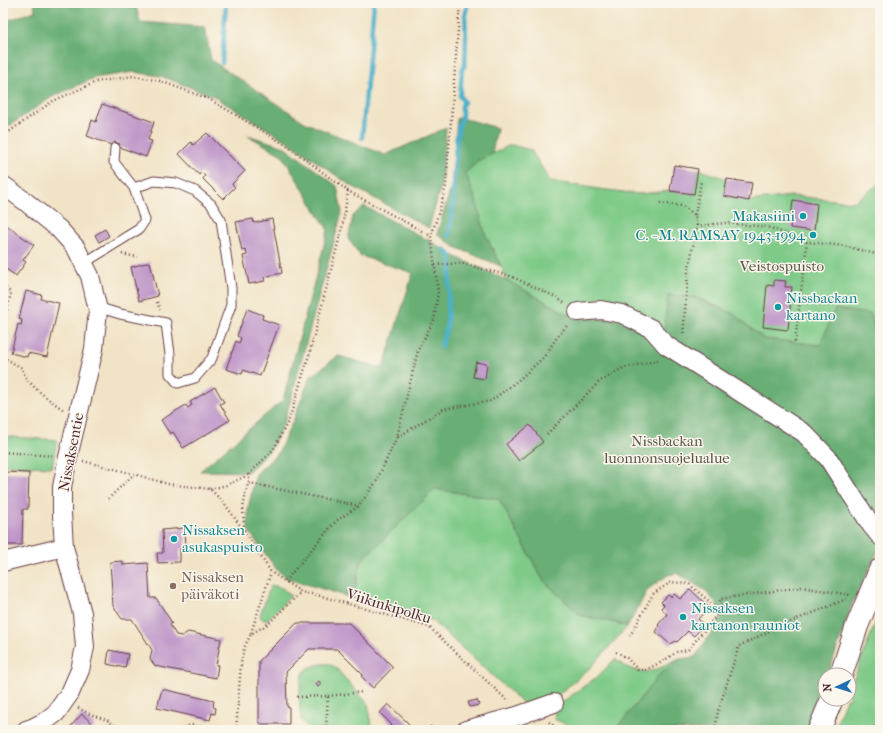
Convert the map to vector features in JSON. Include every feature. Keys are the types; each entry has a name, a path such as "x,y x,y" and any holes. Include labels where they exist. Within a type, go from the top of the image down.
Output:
{"street":[{"name":"Nissaksentie","path":"3,185 59,229 76,248 90,276 97,307 94,349 62,487 64,547 82,614 85,647 80,670 70,693 56,712 33,729"},
{"path":"578,312 602,310 622,314 652,329 666,345 804,433 828,458 871,525 880,536"},
{"path":"3,562 64,547"},
{"path":"844,667 857,626 880,570"},
{"path":"466,730 486,727 554,704"},
{"path":"819,730 829,707"}],"lane":[{"path":"84,263 139,229 146,220 134,188 114,162 115,148"},
{"path":"97,307 120,314 166,323 170,354 170,374 178,384 195,378 212,358 231,305 231,288 221,220 211,204 194,191 176,183 154,181 134,188"}],"path":[{"path":"285,581 336,521 359,506 376,482 397,437 418,350 434,320 438,292 431,236 446,186 460,3"},
{"path":"3,136 53,101 96,82 133,76 160,81 209,99 286,145 348,191 431,236"},
{"path":"547,434 599,382 605,378 623,368 682,355 688,272 697,226 695,215 702,181"},
{"path":"3,452 68,457 168,484 210,489 227,485 250,473 273,450 289,420 309,355 342,228 348,191"},
{"path":"660,203 683,206 695,215"},
{"path":"697,226 726,223 768,227 807,242 844,246 880,255"},
{"path":"795,342 807,242"},
{"path":"397,437 443,409 491,401 544,357 556,339 578,312 556,297 510,276 461,263 435,265"},
{"path":"3,285 11,293 3,327"},
{"path":"3,357 22,368 23,374 39,392 67,413"},
{"path":"244,531 243,508 250,473"},
{"path":"108,499 134,474"},
{"path":"249,483 359,506"},
{"path":"210,489 224,503 271,572 301,592 268,624 251,634"},
{"path":"236,730 241,663 244,648 251,634 271,572"},
{"path":"630,636 653,594 671,582 689,584 720,611"},
{"path":"616,652 626,657 638,670 645,670 660,663 677,652 688,650 720,611 720,599 801,587 855,595 776,628 739,646 718,711 715,730"},
{"name":"Viikinkipolku","path":"301,592 317,595 429,627 514,707 517,716"},
{"path":"297,697 328,696 363,692"},
{"path":"326,730 328,696"},
{"path":"76,707 94,716 107,720 122,730"},
{"path":"181,730 185,726 195,725 207,730"}],"green space":[{"path":"34,3 135,3 140,22 205,27 211,60 306,123 385,155 446,128 441,185 429,228 350,185 287,141 213,96 161,76 133,72 94,78 52,97 9,126 3,123 3,22 35,11"},
{"path":"457,118 470,120 497,128 492,154 479,160 465,173 475,197 485,234 501,266 455,247 437,234 451,188"},
{"path":"247,135 285,147 337,186 342,212 285,420 271,449 248,472 200,471 283,400 328,230 282,155"},
{"name":"Veistospuisto","path":"511,145 531,150 550,181 639,194 670,191 694,194 698,169 727,179 724,196 749,201 792,196 854,202 880,183 880,344 878,337 835,310 821,345 764,339 732,313 694,297 668,295 662,351 578,320 508,281 485,234 475,197 465,173 479,160"},
{"name":"Nissbackan luonnonsuojelualue","path":"364,206 428,240 452,255 508,281 578,320 603,319 621,322 646,334 662,350 668,295 694,297 732,313 764,339 820,345 835,309 871,314 880,344 880,547 852,604 831,667 817,667 818,707 813,721 807,730 615,730 660,674 679,659 695,657 724,613 706,591 677,573 668,575 648,589 628,626 580,615 543,580 499,499 435,489 361,561 353,598 289,579 277,570 248,530 248,508 256,474 278,453 293,421 310,377 338,356 383,368 413,273 361,256 348,239 353,216"},
{"path":"3,435 57,440 52,467 3,465"},
{"path":"435,489 499,499 543,580 580,615 628,626 590,668 553,699 524,704 431,620 353,598 361,561"},
{"path":"271,585 282,588 290,595 290,597 267,620 264,620 260,615"},
{"path":"880,611 880,730 834,730 843,707 857,707 857,670"},
{"path":"615,659 631,669 646,672 652,671 679,659 660,674 615,730 576,730 554,719 556,707 598,676"},
{"path":"322,664 329,664 335,667 368,704 372,725 367,730 312,730 302,721 300,712 300,698 303,674 309,668"}],"building":[{"path":"102,104 154,122 148,140 152,141 146,157 119,147 120,144 115,142 114,146 87,136 92,120 96,122"},
{"path":"207,133 245,171 232,184 235,187 223,199 203,179 205,176 201,172 199,175 179,154 191,142 193,145"},
{"path":"674,165 698,169 694,194 670,191"},
{"path":"727,179 752,183 749,201 724,196"},
{"name":"Makasiini","path":"793,200 817,204 814,231 790,228"},
{"path":"253,219 254,223 272,219 282,273 264,277 265,281 249,284 243,256 247,255 246,250 242,251 236,222"},
{"path":"3,223 34,245 23,260 26,262 16,276 3,267"},
{"path":"105,229 109,236 99,242 95,235"},
{"path":"150,262 158,296 139,301 131,267"},
{"name":"Nissbackan kartano","path":"774,280 786,281 785,287 792,287 788,330 763,327 767,285 774,286"},
{"path":"26,291 42,295 41,299 59,303 47,357 28,353 27,357 11,353 18,324 21,325 22,320 19,319"},
{"path":"247,309 263,315 262,319 279,325 260,376 243,370 242,374 226,369 236,341 239,343 241,338 237,336"},
{"path":"476,362 487,364 485,379 473,377"},
{"path":"4,369 5,383 3,383"},
{"path":"215,387 224,402 220,404 230,420 183,448 173,432 170,434 161,420 186,405 188,408 192,405 190,402"},
{"path":"530,425 543,442 519,461 506,444"},
{"path":"5,472 29,473 28,509 23,509 22,545 3,545"},
{"name":"Nissaksen asukaspuisto","path":"185,528 186,548 180,549 180,562 158,563 157,553 163,553 162,530"},
{"path":"123,561 123,565 148,563 150,598 156,598 172,623 170,625 176,635 182,636 188,632 221,639 216,665 218,665 216,678 155,666 150,659 152,650 132,619 122,619 113,606 110,562"},
{"name":"Nissaksen kartanon rauniot","path":"690,589 709,607 698,619 704,625 694,636 688,631 677,642 676,641 670,644 656,632 659,626 658,625 667,614 661,608 664,605 661,602 668,595 671,597 674,594 680,599"},
{"path":"297,623 349,623 393,667 373,688 361,676 363,675 337,649 309,649 286,672 289,724 262,724 259,722 259,661"},
{"path":"109,650 128,654 125,668 107,664"},
{"path":"319,681 321,684 318,687 316,684"},
{"path":"162,689 214,701 213,707 216,708 215,714 212,713 210,720 157,708"},
{"path":"477,700 479,705 470,707 468,702"},
{"path":"388,704 409,724 404,730 388,729 392,725 380,713"},
{"path":"82,714 95,726 91,730 76,730 71,726"},
{"path":"431,726 433,730 424,730"}],"waterway":[{"path":"222,63 226,3"},
{"path":"362,138 374,3"},
{"path":"449,236 453,207 457,137 459,124 462,119 462,105 464,102 460,96 462,70 465,65 465,15 468,3"},
{"path":"441,346 447,326 451,256 444,249"}],"place":[{"name":"Makasiini","path":"803,216"},
{"name":"C. - M. RAMSAY 1943-1994","path":"813,235"},
{"name":"Nissbackan kartano","path":"778,307"},
{"name":"Nissaksen asukaspuisto","path":"174,539"},
{"name":"Nissaksen päiväkoti","path":"173,586"},
{"name":"Nissaksen kartanon rauniot","path":"683,617"}]}
